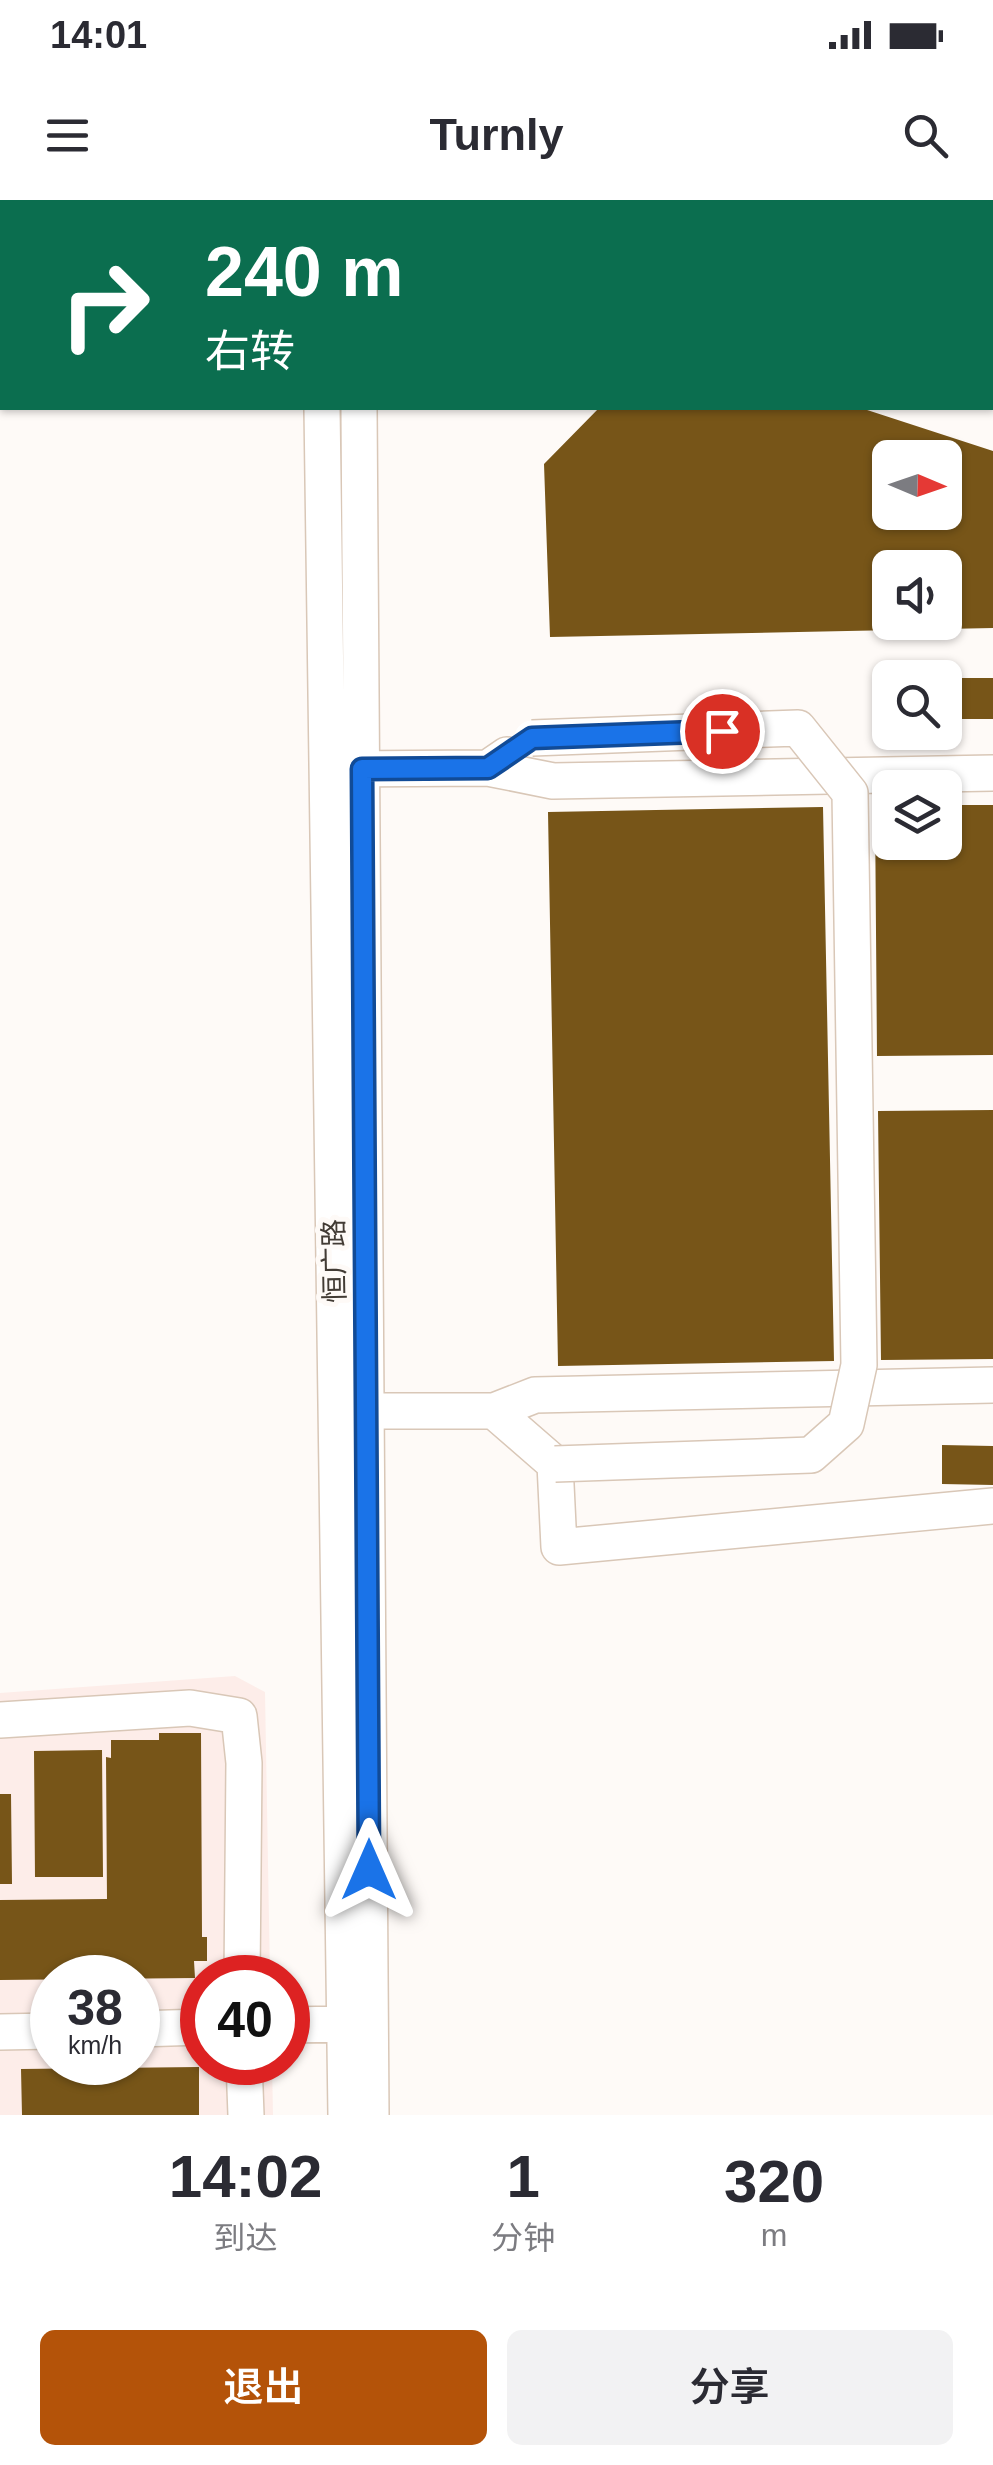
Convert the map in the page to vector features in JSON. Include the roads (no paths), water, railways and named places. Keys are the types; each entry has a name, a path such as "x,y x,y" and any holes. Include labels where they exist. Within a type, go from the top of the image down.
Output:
{"street":[{"name":"恒广路","path":"322,410 344,769 351,1411 371,2115"},
{"name":"恒广路","path":"344,769 359,410"},
{"path":"488,768 532,738 798,728 850,792 859,1365 846,1424 811,1455 554,1464 494,1411"},
{"path":"344,769 488,768 553,780 993,773"},
{"path":"351,1411 494,1411 535,1395 993,1385"},
{"name":"恒广路","path":"346,2115 351,1411"},
{"path":"554,1464 559,1548 993,1506"},
{"path":"0,1720 190,1708 239,1716 244,1763 242,1955"},
{"path":"310,2025 345,2024"},
{"path":"0,2032 30,2031"},
{"path":"245,2085 246,2115"}]}
